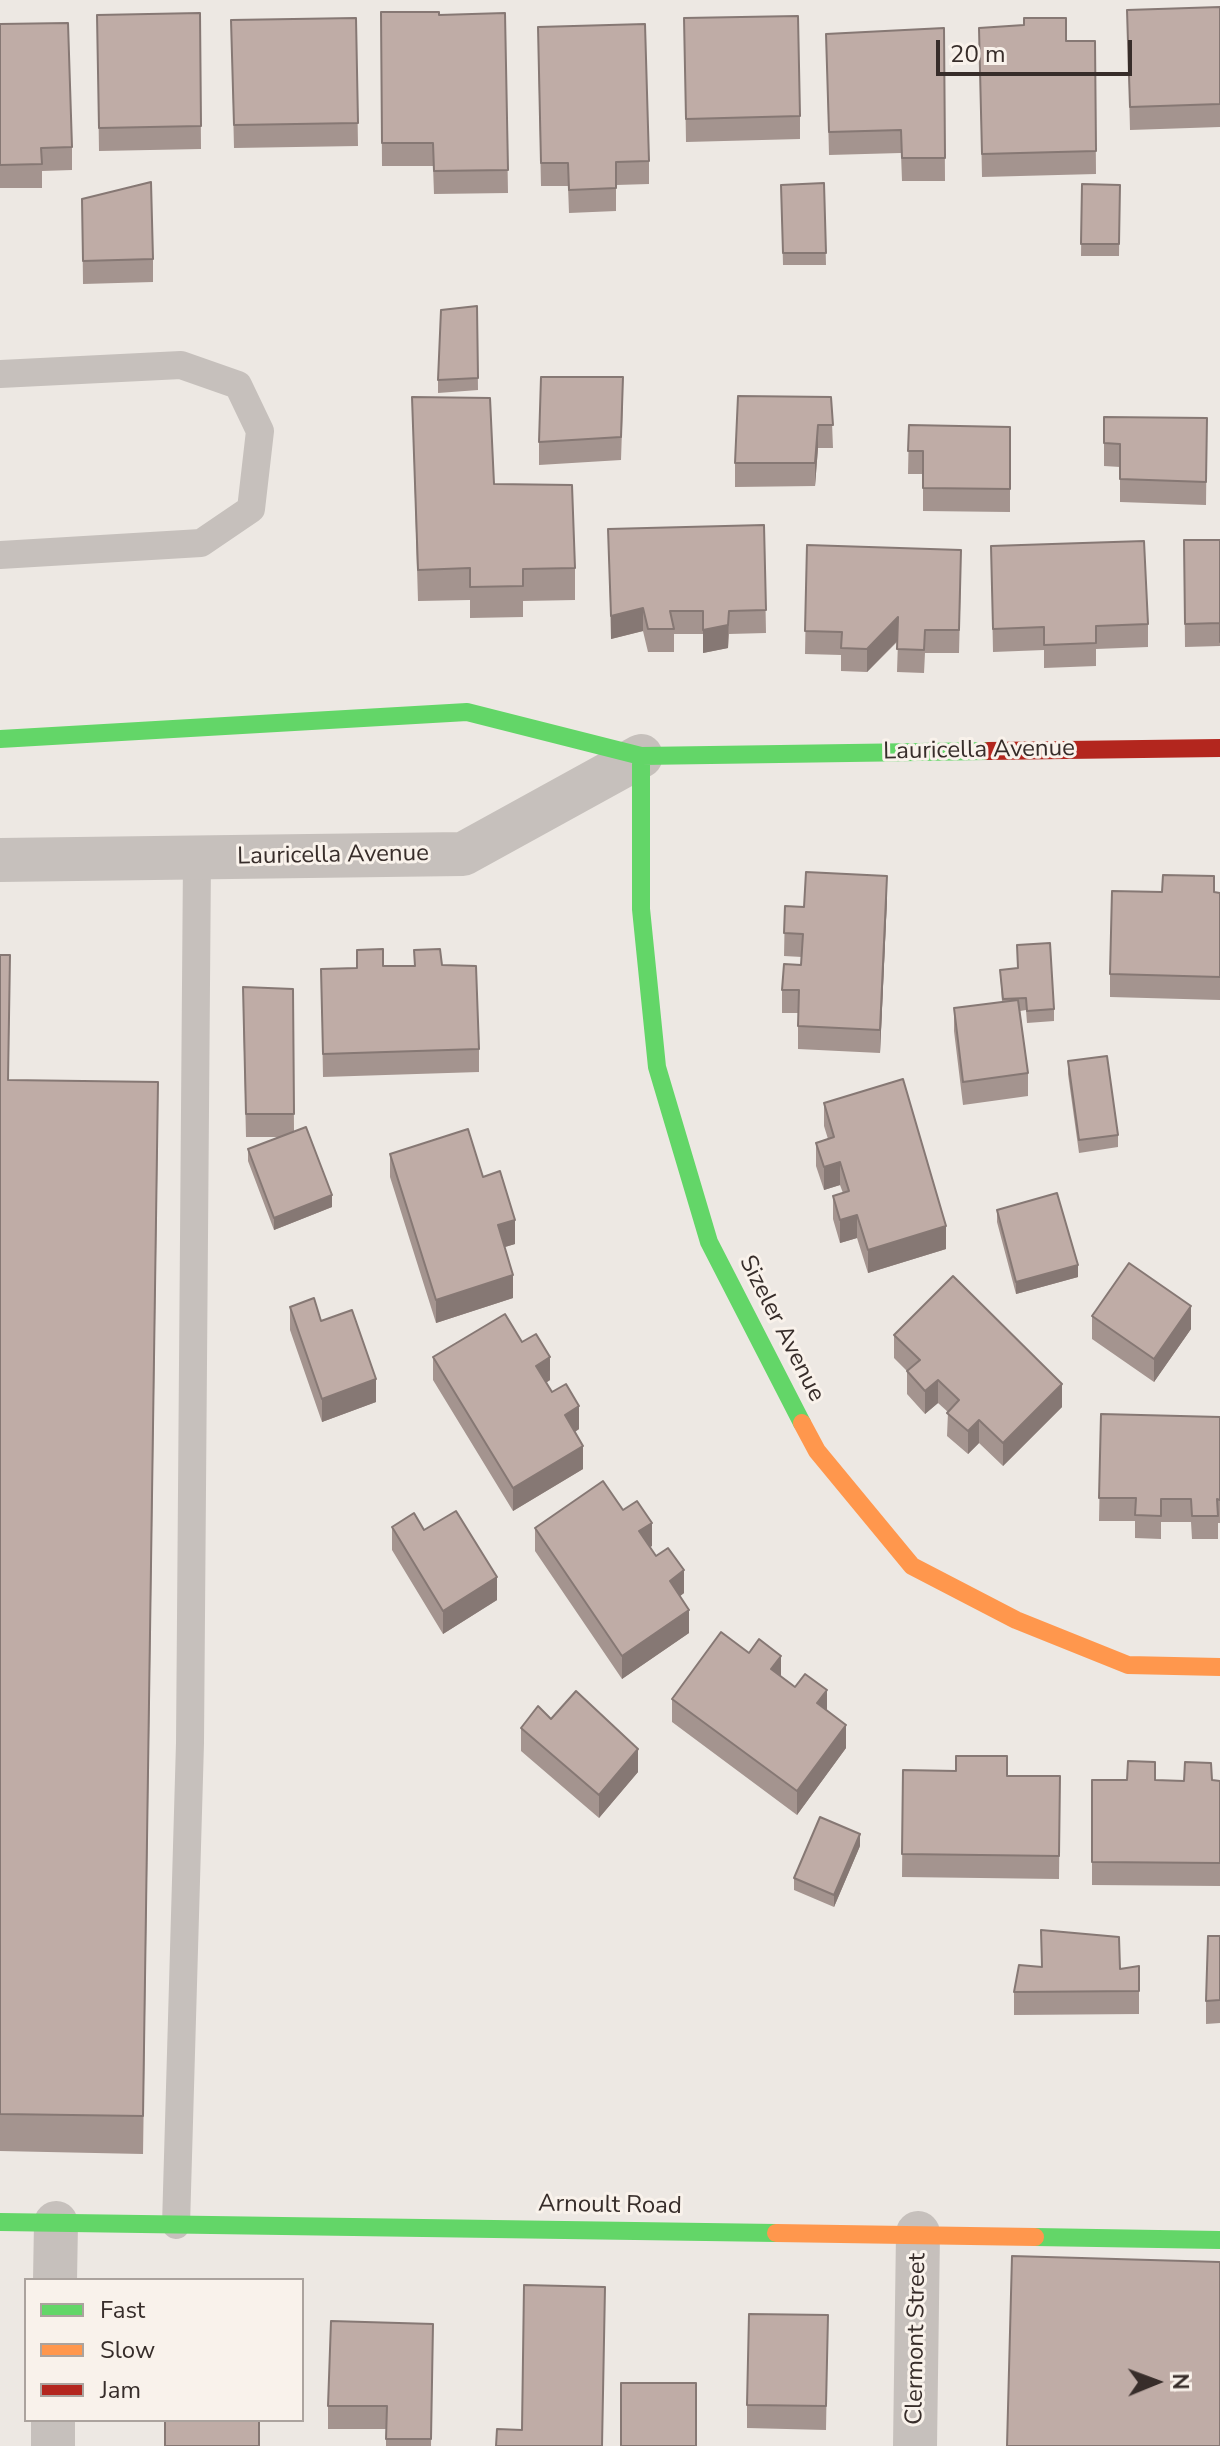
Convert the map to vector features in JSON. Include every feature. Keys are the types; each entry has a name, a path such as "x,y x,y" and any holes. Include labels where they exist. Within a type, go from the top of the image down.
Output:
{"street":[{"name":"Lauricella Avenue","path":"0,739 467,712 641,756 1220,748"},
{"name":"Lauricella Avenue","path":"0,860 463,854 641,756"},
{"name":"Sizeler Avenue","path":"641,756 641,909 657,1067 709,1242 817,1451 912,1566 1016,1620 1128,1665 1220,1667"},
{"name":"Arnoult Road","path":"0,2222 918,2233 1220,2240"},
{"path":"55,2278 56,2223"},
{"name":"Clermont Street","path":"915,2446 918,2233"},
{"path":"53,2422 53,2446"}],"lane":[{"path":"0,374 181,365 238,385 260,431 251,509 201,543 0,555"},
{"path":"176,2225 190,1743 197,858"}],"building":[{"path":"1220,7 1220,104 1130,107 1127,10"},
{"path":"381,12 439,12 439,15 505,13 508,170 434,171 433,143 382,143"},
{"path":"200,13 201,126 99,128 97,15"},
{"path":"798,16 800,116 686,119 684,18"},
{"path":"356,18 358,123 234,125 231,20"},
{"path":"1024,18 1066,18 1066,41 1095,41 1096,151 982,154 979,28 1024,25"},
{"path":"68,23 72,147 41,148 42,164 0,165 0,24"},
{"path":"645,24 649,161 616,162 616,188 569,190 568,163 541,163 538,27"},
{"path":"944,28 945,158 902,158 901,130 829,132 826,34"},
{"path":"151,182 153,259 83,261 82,199"},
{"path":"824,183 826,253 783,253 781,185"},
{"path":"1082,184 1120,185 1119,244 1081,244"},
{"path":"477,306 478,378 438,380 441,310"},
{"path":"541,377 623,377 621,437 539,442"},
{"path":"738,396 831,397 833,425 818,425 815,463 735,463"},
{"path":"412,397 490,398 494,484 572,485 575,568 523,569 523,586 470,587 470,568 418,570"},
{"path":"1104,417 1207,418 1206,482 1120,479 1120,444 1104,443"},
{"path":"909,425 1010,427 1010,489 923,488 923,451 908,451"},
{"path":"764,525 766,610 729,611 728,625 703,630 703,611 670,611 674,629 648,629 643,608 611,616 608,529"},
{"path":"1184,540 1220,540 1220,623 1185,624"},
{"path":"1144,541 1148,624 1096,626 1096,643 1044,645 1044,627 993,629 991,546"},
{"path":"807,545 961,550 959,630 925,630 924,650 897,649 898,617 867,649 841,648 842,632 805,631"},
{"path":"806,872 887,876 880,1030 798,1026 799,990 782,990 784,964 801,965 803,934 784,933 785,906 804,907"},
{"path":"1163,875 1214,876 1214,892 1220,893 1220,977 1110,974 1112,891 1162,892"},
{"path":"1050,943 1054,1009 1027,1011 1026,998 1003,999 1000,970 1018,968 1017,945"},
{"path":"383,949 383,966 415,966 414,950 440,949 442,965 476,966 479,1049 323,1054 321,969 357,968 357,950"},
{"path":"0,955 10,955 8,1080 158,1082 143,2116 0,2114"},
{"path":"243,987 293,989 294,1114 246,1114"},
{"path":"1018,1000 1028,1073 963,1082 954,1008"},
{"path":"1107,1056 1118,1135 1079,1140 1068,1061"},
{"path":"903,1079 946,1226 868,1250 857,1215 840,1220 833,1196 849,1191 840,1162 824,1167 816,1143 834,1137 824,1103"},
{"path":"306,1127 332,1195 274,1218 248,1149"},
{"path":"468,1129 483,1177 500,1171 515,1220 498,1225 513,1275 436,1300 390,1154"},
{"path":"1057,1193 1078,1265 1016,1282 997,1210"},
{"path":"1129,1263 1191,1306 1154,1359 1092,1316"},
{"path":"953,1276 1062,1384 1003,1443 979,1420 968,1431 947,1413 959,1400 938,1380 925,1391 907,1371 920,1360 894,1335"},
{"path":"314,1298 321,1321 352,1310 376,1379 322,1399 290,1307"},
{"path":"505,1314 522,1342 536,1334 550,1357 536,1366 552,1392 566,1384 579,1406 565,1415 583,1446 513,1488 433,1357"},
{"path":"1101,1414 1220,1417 1218,1516 1192,1516 1191,1499 1161,1499 1161,1516 1135,1515 1136,1498 1099,1498"},
{"path":"603,1481 623,1510 637,1501 652,1523 639,1531 656,1556 668,1548 684,1570 670,1581 689,1610 622,1656 535,1528"},
{"path":"456,1511 497,1577 443,1611 392,1527 414,1513 424,1530"},
{"path":"721,1632 749,1653 759,1639 781,1656 771,1669 795,1687 805,1674 827,1690 817,1703 846,1725 797,1791 672,1699"},
{"path":"576,1691 638,1749 599,1795 521,1728 538,1706 551,1719"},
{"path":"956,1756 1007,1756 1007,1776 1060,1776 1059,1856 902,1854 903,1770 956,1771"},
{"path":"1128,1761 1155,1762 1155,1780 1184,1781 1185,1762 1211,1763 1212,1780 1220,1781 1220,1863 1092,1862 1092,1780 1127,1780"},
{"path":"820,1817 860,1834 834,1895 794,1878"},
{"path":"1041,1930 1119,1937 1120,1969 1139,1966 1139,1991 1014,1992 1019,1965 1042,1967"},
{"path":"1208,1936 1220,1936 1220,2000 1206,2001"},
{"path":"1012,2256 1220,2262 1220,2446 1007,2446"},
{"path":"524,2285 605,2287 602,2446 496,2446 497,2429 522,2430"},
{"path":"749,2314 828,2315 826,2406 747,2405"},
{"path":"331,2321 433,2324 431,2439 386,2439 387,2406 328,2406"},
{"path":"621,2383 696,2383 696,2446 621,2446"},
{"path":"165,2422 259,2422 259,2446 165,2446"}],"traffic: fast":[{"path":"0,739 467,712 641,756 988,751"},
{"path":"641,756 641,909 657,1067 709,1242 802,1423"},
{"path":"0,2222 776,2233"},
{"path":"1035,2237 1220,2240"}],"traffic: slow":[{"path":"802,1423 817,1451 912,1566 1016,1620 1128,1665 1220,1667"},
{"path":"776,2233 1035,2237"}],"traffic: jam":[{"path":"988,751 1220,748"}]}
